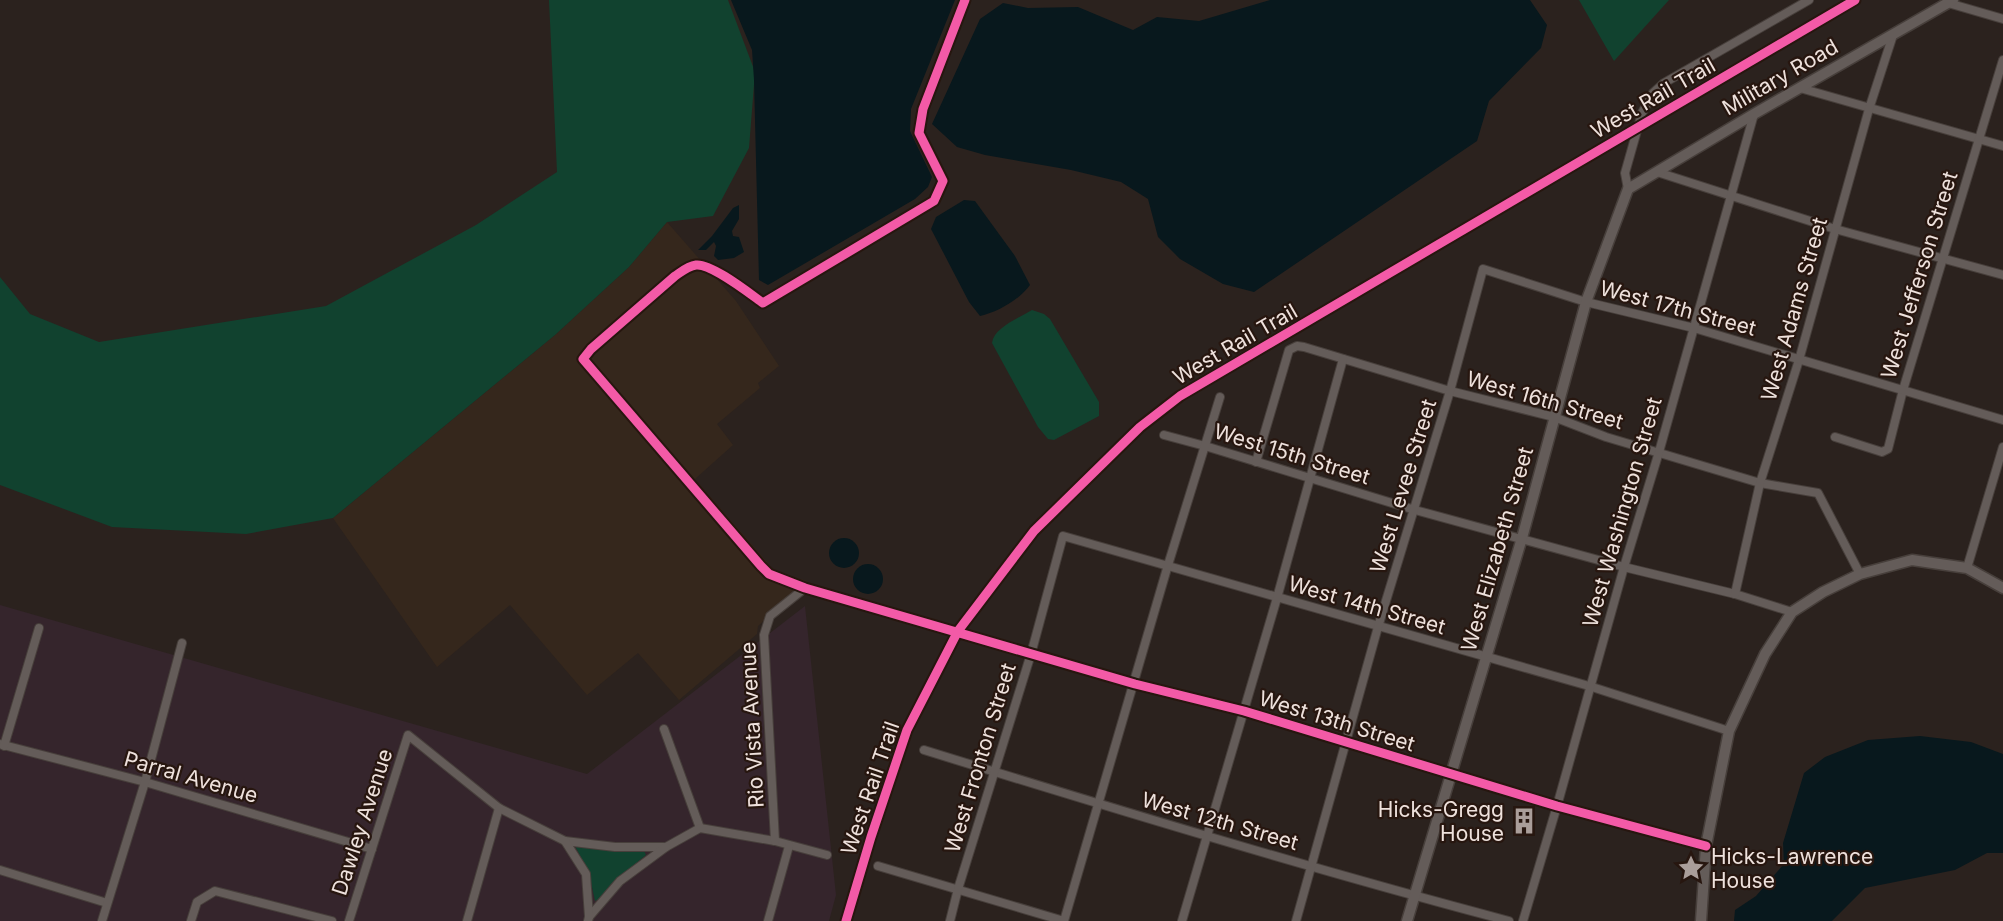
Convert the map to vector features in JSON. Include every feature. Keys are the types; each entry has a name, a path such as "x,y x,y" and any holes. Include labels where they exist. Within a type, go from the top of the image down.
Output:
{"street":[{"name":"West 13th Street","path":"965,0 923,109 919,133 943,181 934,201 763,303 712,268 699,264 689,267 675,276 591,348 583,359 761,566 770,574 805,588 1135,684 1244,711 1557,806 1706,846"},
{"path":"1628,189 1625,173 1642,113 1653,93 1664,83 1809,0"},
{"path":"1951,2 2003,19"},
{"name":"Military Road","path":"1628,189 1951,2"},
{"name":"West Adams Street","path":"1735,594 1760,483 1799,360 1869,109 1893,35"},
{"name":"West Jefferson Street","path":"1835,437 1882,452 1888,448 1903,390 2003,60"},
{"path":"1800,88 2003,146"},
{"name":"West Washington Street","path":"1523,921 1755,114"},
{"path":"1657,171 1836,229 2003,275"},
{"name":"West Elizabeth Street","path":"1407,921 1522,538 1586,302 1628,189"},
{"name":"West 17th Street","path":"1483,269 1586,302 1694,328 2003,420"},
{"name":"West Levee Street","path":"1296,921 1345,741 1450,391 1483,269"},
{"name":"West 16th Street","path":"1256,462 1289,350 1297,346 1304,347 1450,391 1554,417 1606,437 1760,483 1818,493 1860,574"},
{"path":"1182,921 1277,598 1343,359"},
{"path":"878,866 1064,921 1168,565 1220,398"},
{"name":"West 15th Street","path":"1164,435 1414,510 1624,567 1735,594 1792,612"},
{"path":"1967,568 2003,447"},
{"name":"West 14th Street","path":"1063,536 1589,686 1729,730"},
{"name":"West Fronton Street","path":"950,921 1031,654 1063,536"},
{"path":"1701,921 1706,846 1729,730 1765,654 1792,612 1823,592 1860,574 1912,560 1967,568 2003,588"},
{"name":"Rio Vista Avenue","path":"775,841 764,635 770,616 805,588"},
{"path":"2,745 39,628"},
{"path":"102,921 145,782 182,643"},
{"path":"664,729 700,828"},
{"name":"Dawley Avenue","path":"349,921 408,735 499,808"},
{"name":"Parral Avenue","path":"2,745 145,782 372,849"},
{"name":"West 12th Street","path":"924,750 1098,805 1311,867 1509,921"},
{"path":"467,921 499,808 565,841 615,847 666,847"},
{"path":"589,919 620,881 666,847 700,828 775,841 827,855"},
{"path":"565,841 585,874 589,919"},
{"path":"768,921 789,846"},
{"path":"0,870 107,903"},
{"path":"191,921 197,902 215,891 332,921"}],"shaded area":[{"path":"731,0 955,0 911,109 910,131 932,177 928,187 915,199 768,285 759,280 752,50"},
{"path":"1270,0 1530,0 1547,25 1541,48 1489,101 1477,141 1254,292 1223,284 1180,259 1158,237 1148,199 1121,182 1071,170 985,155 957,147 932,124 980,19 1003,3 1028,8 1078,7 1133,30 1157,17 1199,21"},
{"path":"964,200 975,201 1015,256 1030,285 1008,305 980,316 969,302 931,229 936,217"},
{"path":"739,205 739,219 732,231 733,236 739,237 744,252 734,258 718,260 714,256 716,246 714,242 706,250 698,250 733,208"},
{"path":"667,222 736,301 779,366 758,383 760,388 717,424 733,445 695,479 773,569 808,581 758,626 757,634 679,700 638,653 587,695 510,605 437,667 333,518 555,335 629,267"},
{"path":"844,538 855,542 859,553 855,564 844,568 833,564 829,553 833,542"},
{"path":"868,564 879,568 883,579 879,590 868,594 857,590 853,579 857,568"},
{"path":"0,605 587,774 805,606 836,895 829,921 0,921"},
{"path":"1920,736 1971,742 2003,754 2003,853 1987,853 1955,870 1865,888 1832,921 1734,921 1735,910 1756,896 1784,864 1783,843 1804,773 1825,757 1868,740"}],"green space":[{"path":"549,0 728,0 755,72 749,148 713,216 667,222 629,267 555,335 333,518 246,534 112,527 0,485 0,277 30,314 99,342 326,306 476,225 557,172"},
{"path":"1579,0 1669,0 1614,61"},
{"path":"1032,310 1050,319 1099,402 1099,416 1054,440 1048,439 1038,427 992,343 997,332"},
{"path":"575,846 618,851 644,851 646,855 611,884 595,901 589,873"}],"cycle path":[{"path":"965,0 923,109 919,133 943,181 934,201 763,303 711,269 696,265 685,269 591,349 583,359 761,566 769,574 805,588 1135,684 1244,711 1557,806 1706,846"},
{"name":"West Rail Trail","path":"846,921 907,730 958,631 1034,531 1140,427 1180,396 1855,0"}],"place":[{"name":"Hicks-Gregg House","path":"1524,821"},
{"name":"Hicks-Lawrence House","path":"1691,868"}]}
